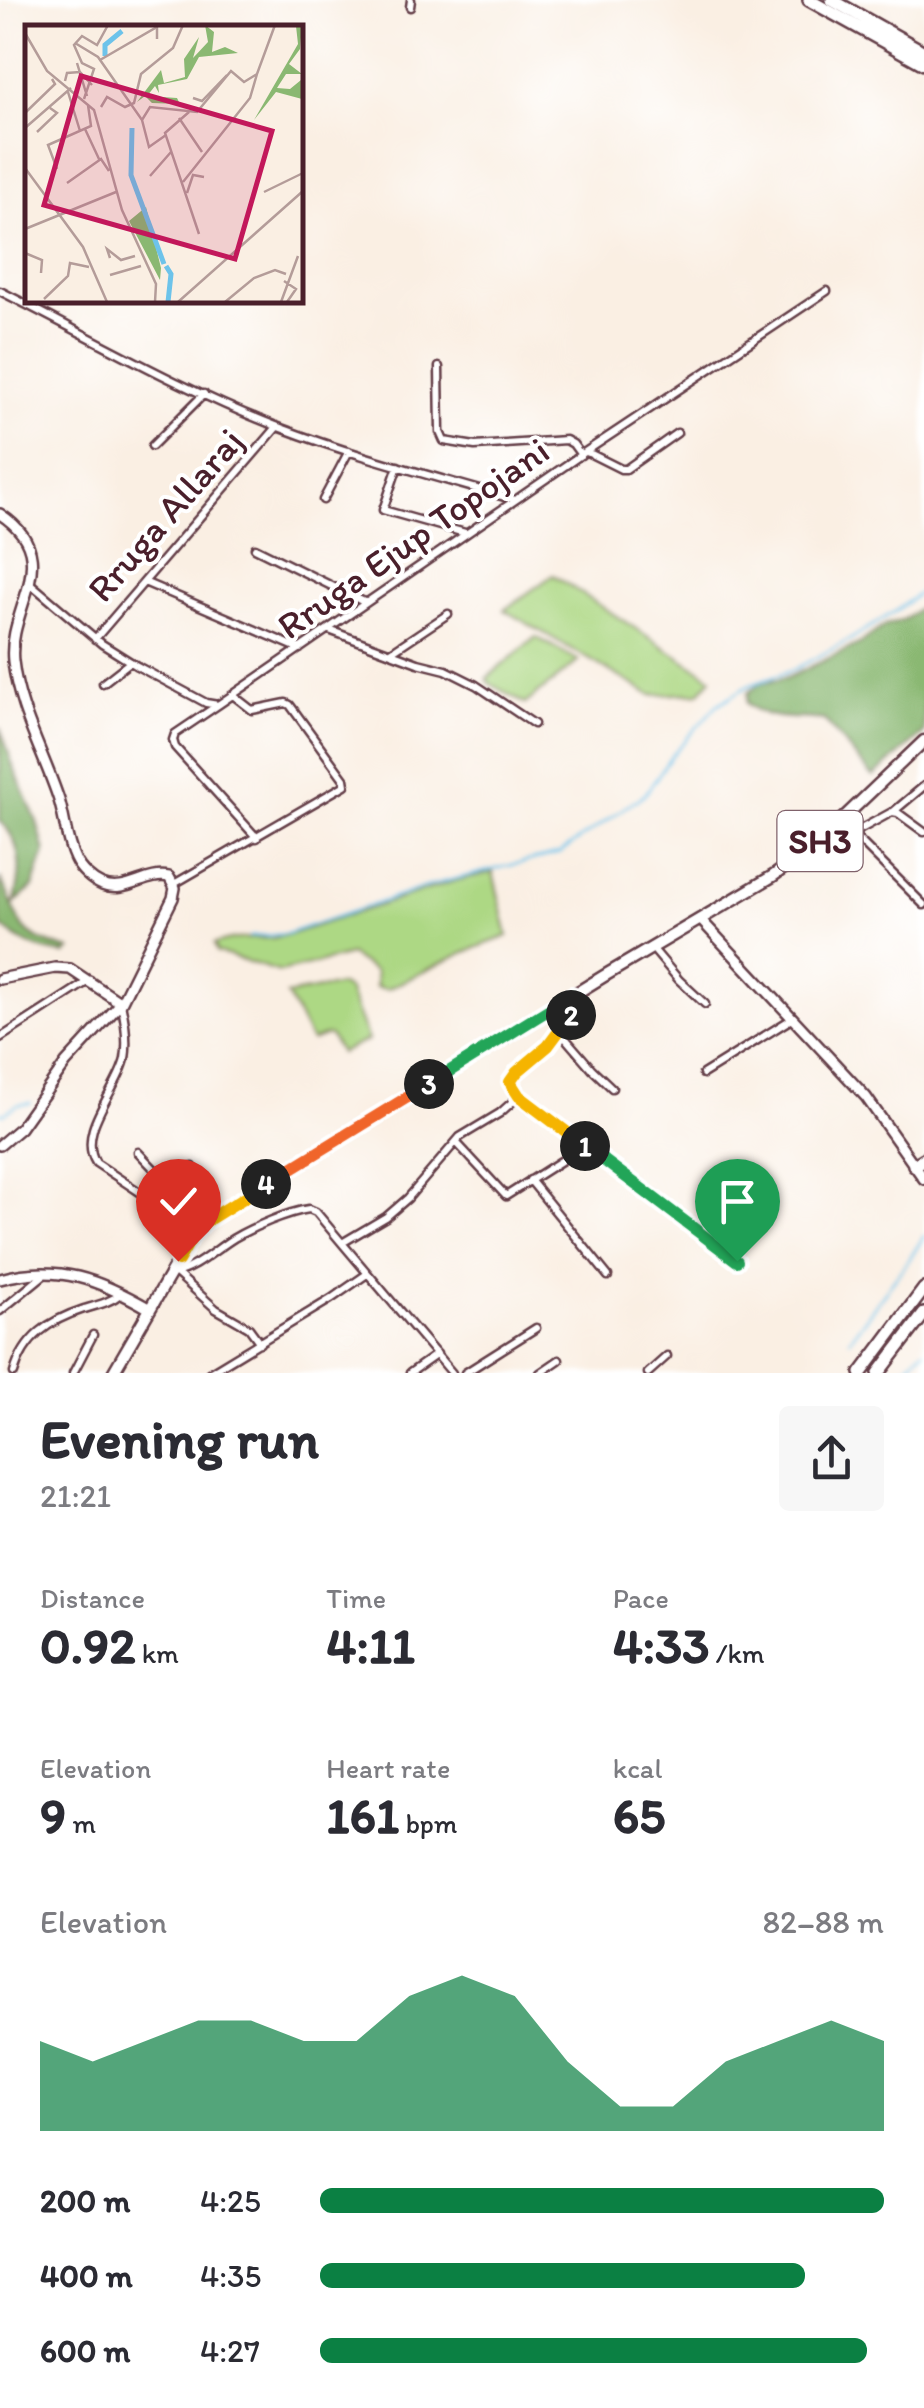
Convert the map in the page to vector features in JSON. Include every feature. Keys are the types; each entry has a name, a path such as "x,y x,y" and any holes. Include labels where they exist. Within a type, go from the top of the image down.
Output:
{"highway":[{"path":"810,0 924,64"},
{"path":"832,0 924,52"},
{"path":"905,1314 924,1279"},
{"path":"861,1373 924,1289"},
{"path":"879,1373 921,1319"}],"main road":[{"name":"SH3","path":"113,1373 174,1274 193,1235 205,1222 572,995 701,920 812,848 922,745"}],"street":[{"path":"0,291 160,376 278,427 516,500"},
{"name":"Rruga Ejup Topojani","path":"257,838 175,747 175,734 826,291"},
{"path":"439,367 440,436 444,441 475,446 566,440 583,453 626,469 677,433"},
{"path":"152,446 204,394"},
{"name":"Rruga Allaraj","path":"95,639 278,427"},
{"path":"323,500 350,451"},
{"path":"398,465 383,510 467,534"},
{"path":"0,514 14,524 25,540 31,561 31,584 15,632 13,664 28,718 57,793 74,859 90,877 109,887 129,886 160,875 169,877 174,884 173,898 122,1003 60,1071 20,1128 0,1146"},
{"path":"255,548 366,603"},
{"path":"144,582 301,650"},
{"path":"31,584 95,639 130,662 206,703 218,705"},
{"path":"390,653 448,614"},
{"path":"328,630 446,670 534,724"},
{"path":"103,683 130,662"},
{"path":"174,884 346,783 290,705 252,710 234,696"},
{"path":"812,848 818,856 892,812 924,786"},
{"path":"892,812 924,832"},
{"path":"852,833 924,906"},
{"path":"701,920 866,1097 921,1168"},
{"path":"652,948 705,1004"},
{"path":"0,979 63,968 78,972 122,1003 125,1058 95,1125 91,1153 96,1163 150,1199 192,1167"},
{"path":"0,1038 90,980"},
{"path":"572,995 576,1009 560,1032 510,1079 510,1084 519,1096 737,1261"},
{"path":"704,1074 794,1018"},
{"path":"560,1032 612,1088"},
{"path":"342,1242 386,1217 408,1198 460,1136 500,1113 519,1096"},
{"path":"456,1142 506,1196 594,1140"},
{"path":"138,1152 205,1222"},
{"path":"530,1180 608,1276"},
{"path":"260,1343 249,1328 216,1309 174,1274 202,1261 246,1231 306,1209 316,1212 452,1373"},
{"path":"0,1279 25,1272 47,1272 98,1281 150,1309"},
{"path":"0,1312 47,1272"},
{"path":"209,1373 367,1274"},
{"path":"14,1373 25,1346 46,1326 122,1293"},
{"path":"465,1373 536,1328"},
{"path":"73,1373 93,1336"},
{"path":"410,1373 437,1354"},
{"path":"648,1373 667,1356"},
{"path":"540,1373 560,1360"}],"green space":[{"path":"553,575 712,678 699,693 651,695 504,610"},
{"path":"924,605 924,733 873,777 824,720 764,714 747,703 748,693 759,684 787,678 859,644"},
{"path":"536,637 579,661 525,704 487,678"},
{"path":"0,727 45,852 33,887 14,904 19,860 13,840 0,821"},
{"path":"493,872 508,936 387,989 376,987 375,972 350,955 280,972 217,952 214,944 274,938"},
{"path":"0,878 29,933 70,950 66,954 31,945 0,925"},
{"path":"340,985 348,990 368,1040 340,1053 327,1035 311,1041 287,995"}],"waterway":[{"path":"249,937 286,934 435,884 560,853 646,793 672,755 717,705 748,686 791,671 851,639 924,589"},
{"path":"0,1112 31,1103"},
{"path":"850,1339 924,1236"},
{"path":"901,1373 924,1350"}],"route":[{"path":"178,1261 193,1235 209,1219 572,995 576,1009 560,1032 510,1079 510,1084 526,1102 737,1261"}]}
